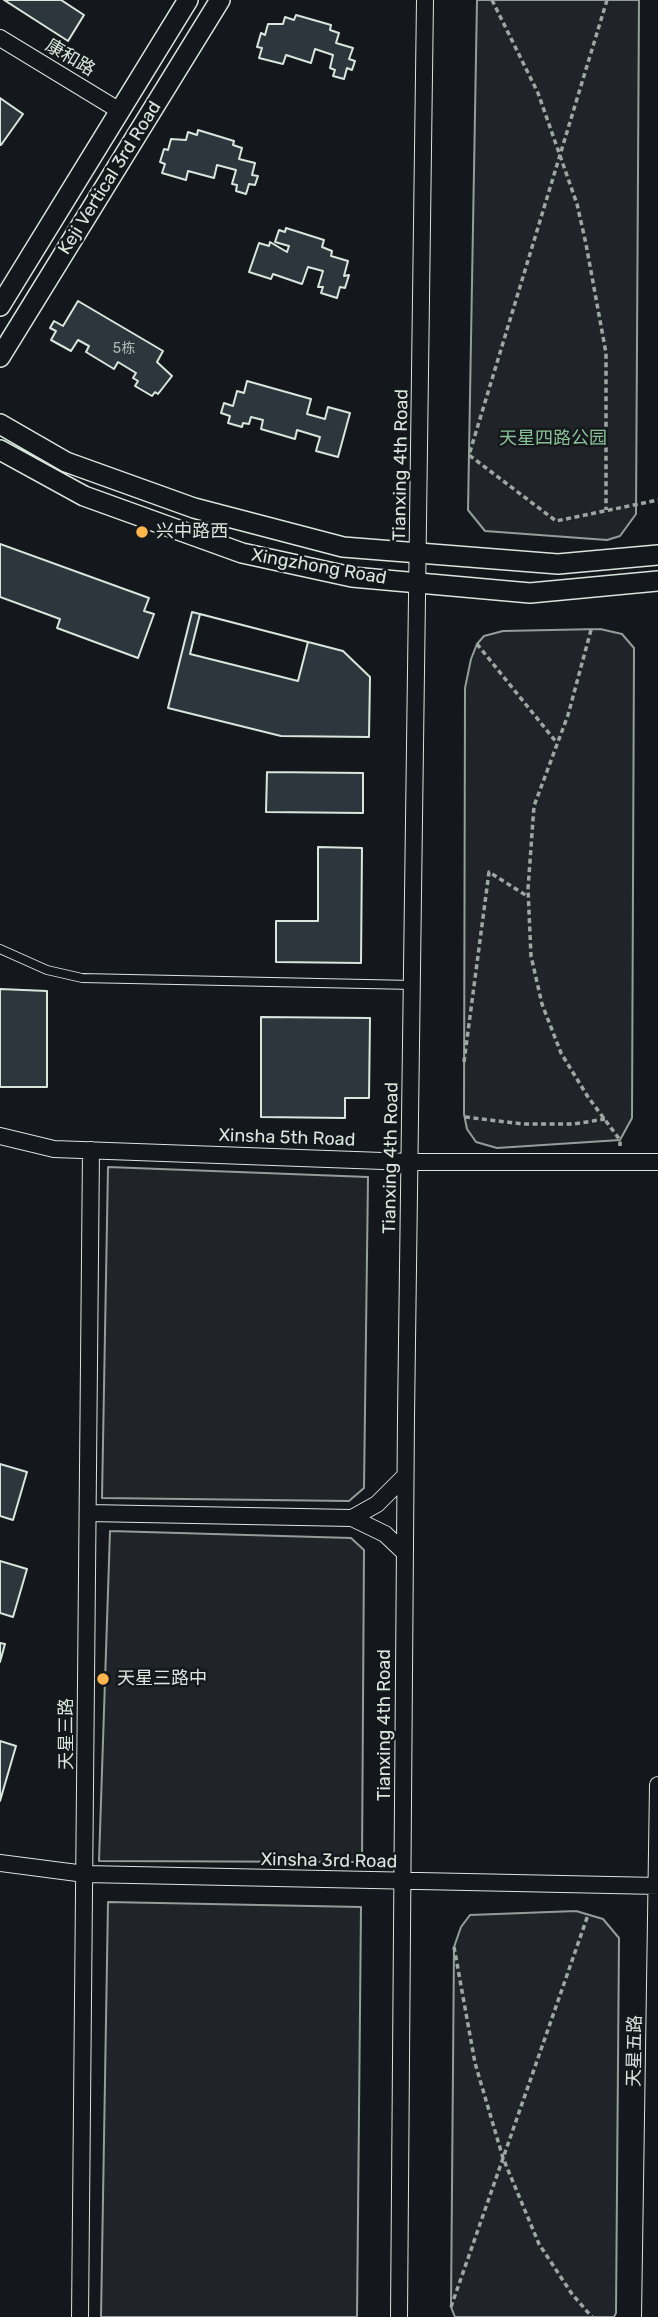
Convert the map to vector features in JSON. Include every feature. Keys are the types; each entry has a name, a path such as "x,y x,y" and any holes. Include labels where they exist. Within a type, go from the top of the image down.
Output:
{"street":[{"name":"Keji Vertical 3rd Road","path":"0,306 188,0"},
{"name":"Keji Vertical 3rd Road","path":"0,357 220,0"},
{"name":"Tianxing 4th Road","path":"399,2317 405,1476 425,0"},
{"name":"康和路","path":"0,38 120,111"},
{"name":"Xingzhong Road","path":"0,424 66,462 194,508 343,547 558,564 658,555"},
{"name":"Xingzhong Road","path":"0,450 84,496 242,553 352,577 530,593 658,581"},
{"name":"Xinsha 5th Road","path":"0,1136 54,1149 410,1162 658,1162"},
{"name":"天星三路","path":"80,2317 91,1150"},
{"path":"352,1518 377,1504 405,1476"},
{"path":"88,1514 352,1518 385,1534 405,1553"},
{"name":"天星五路","path":"650,2317 658,1785"},
{"name":"Xinsha 3rd Road","path":"0,1863 85,1874 657,1886"}],"lane":[{"path":"0,949 47,970 82,978 413,985"}],"path":[{"path":"492,0 538,93 577,204 606,353 606,510"},
{"path":"607,0 469,455 556,522 658,500"},
{"path":"591,629 568,715 534,806 528,897 531,956 541,1004 561,1053 620,1140 620,1162"},
{"path":"477,644 557,743"},
{"path":"464,1062 489,872 528,897"},
{"path":"465,1117 523,1124 574,1124 605,1119"},
{"path":"451,2307 588,1915"},
{"path":"454,1947 475,2063 503,2158 539,2244 572,2294 592,2317"}],"green space":[{"name":"天星四路公园","path":"477,0 639,0 636,514 620,536 607,540 485,531 468,510"},
{"path":"600,629 622,634 634,648 632,1118 620,1140 497,1148 476,1142 467,1129 464,1114 465,688 471,659 477,644 484,636 503,631"},
{"path":"108,1167 368,1177 364,1488 349,1501 102,1498"},
{"path":"110,1531 351,1538 364,1550 362,1862 99,1861"},
{"path":"108,1902 361,1907 357,2317 101,2317"},
{"path":"576,1911 603,1919 619,1938 616,2313 614,2317 455,2317 451,2307 454,1947 461,1927 470,1915"}],"building":[{"path":"4,0 61,0 84,15 68,41"},
{"path":"296,15 331,25 330,30 339,33 336,43 353,48 349,59 355,61 352,70 347,68 344,79 333,76 335,70 330,68 333,55 315,49 311,63 286,55 283,64 259,58 262,48 257,47 261,33 265,35 268,24 283,24 285,17 294,20"},
{"path":"0,98 23,114 1,145 0,145"},
{"path":"198,130 234,141 233,145 242,148 239,159 255,163 252,175 258,176 255,185 249,184 246,194 236,191 237,185 232,184 236,170 217,165 214,178 188,171 186,180 162,173 165,164 160,162 171,139 186,140 188,132 197,135"},
{"path":"286,228 324,240 322,247 332,251 331,256 348,261 344,276 349,275 345,288 340,287 337,298 321,293 323,287 318,287 323,271 308,267 302,284 273,274 271,279 249,272 259,243 269,246 270,242 287,252 289,246 275,242 279,230 285,232"},
{"path":"78,301 163,351 157,362 172,376 158,394 155,392 152,396 135,386 138,381 133,378 136,373 118,362 114,369 86,352 89,346 78,340 71,351 51,340 56,331 50,328 54,321 63,326"},
{"path":"247,381 311,399 307,414 325,419 328,407 350,413 338,457 316,451 320,437 297,430 295,439 261,429 263,420 251,417 249,424 243,423 242,427 228,423 230,416 221,413 224,403 233,406 237,391 244,393"},
{"path":"0,544 149,598 144,611 154,614 138,658 57,628 60,619 0,597"},
{"path":"192,612 343,651 370,677 369,737 281,736 168,708"},
{"path":"200,614 308,642 298,681 190,654"},
{"path":"267,772 363,773 363,813 266,812"},
{"path":"318,847 362,848 361,963 276,962 276,921 318,921"},
{"path":"0,989 47,991 47,1087 0,1087"},
{"path":"261,1017 370,1018 369,1098 345,1098 345,1118 261,1117"},
{"path":"0,1464 27,1472 13,1520 0,1516"},
{"path":"0,1561 27,1569 13,1617 0,1613"},
{"path":"0,1643 5,1644 0,1662"},
{"path":"0,1741 16,1746 0,1801"}],"place":[{"name":"兴中路西","path":"142,532"},
{"name":"天星三路中","path":"103,1679"}]}
